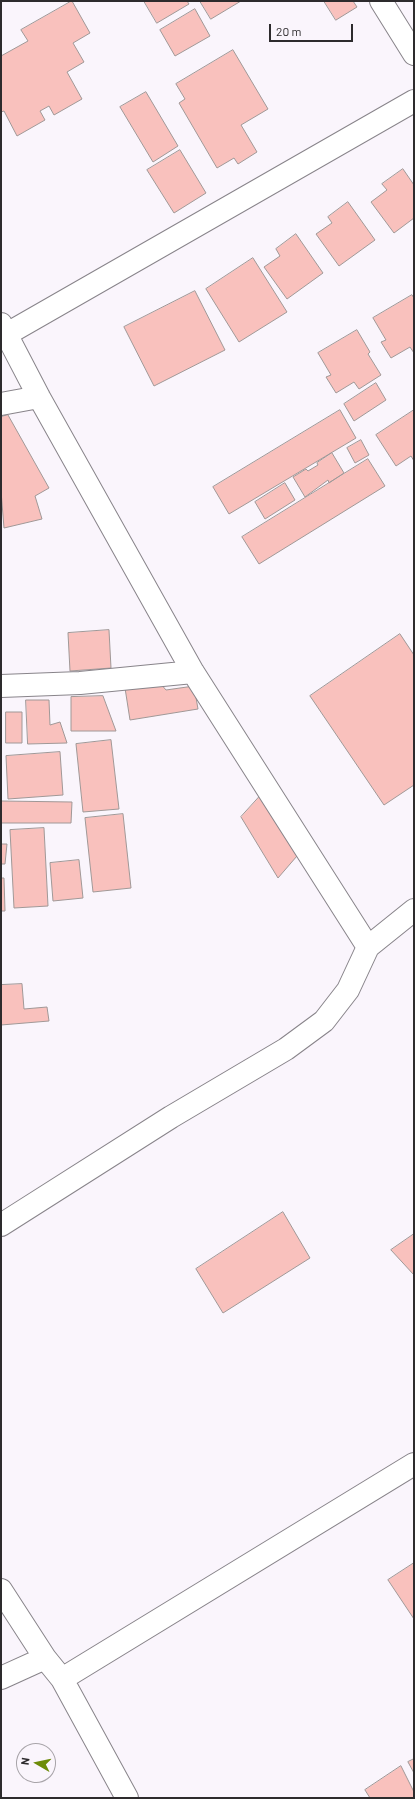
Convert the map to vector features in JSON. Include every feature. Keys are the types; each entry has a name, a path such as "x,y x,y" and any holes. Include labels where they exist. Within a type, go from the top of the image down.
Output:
{"street":[{"path":"381,1 414,54"},
{"path":"368,947 193,672 39,397 4,329 414,100"},
{"path":"1,404 39,397"},
{"path":"1,686 80,683 193,672"},
{"path":"1,1225 171,1117 286,1049 324,1021 348,990 368,947 414,910"},
{"path":"62,1679 414,1464"},
{"path":"1,1590 44,1658 62,1679 127,1798"},
{"path":"1,1678 44,1658"}],"building":[{"path":"72,1 90,33 73,43 84,62 67,72 82,99 54,115 49,106 40,111 45,120 17,136 4,111 1,112 1,56 28,41 21,30"},
{"path":"144,1 187,1 189,4 157,23"},
{"path":"200,1 241,1 211,19"},
{"path":"324,1 353,1 357,7 336,20"},
{"path":"195,9 210,36 175,56 160,30"},
{"path":"233,50 268,109 241,125 257,152 238,164 234,158 217,168 179,103 185,99 176,84"},
{"path":"146,92 178,146 153,162 120,107"},
{"path":"180,150 206,193 174,213 147,170"},
{"path":"403,169 414,185 414,218 394,233 371,202 387,190 382,184"},
{"path":"348,202 375,240 339,266 316,234 332,223 328,217"},
{"path":"296,234 323,273 287,299 264,267 280,256 276,249"},
{"path":"253,258 287,312 239,342 206,289"},
{"path":"195,291 225,350 154,386 124,327"},
{"path":"412,295 414,298 414,353 410,347 391,358 381,342 386,340 373,318"},
{"path":"357,330 370,352 368,354 381,375 359,389 354,382 336,393 326,377 331,375 318,353"},
{"path":"376,383 386,400 354,421 344,404"},
{"path":"340,410 356,438 229,514 213,487"},
{"path":"414,410 414,461 411,456 396,466 376,435"},
{"path":"8,415 49,488 35,496 42,519 4,528 1,491 1,417"},
{"path":"361,440 369,455 355,463 347,448"},
{"path":"332,453 344,473 329,483 328,480 305,497 293,477 306,469 308,471 318,465 317,463"},
{"path":"368,459 385,486 259,564 242,537"},
{"path":"285,483 295,500 265,519 255,502"},
{"path":"109,630 111,668 70,671 68,633"},
{"path":"400,634 414,655 414,785 384,805 310,696"},
{"path":"160,683 166,690 194,686 198,709 130,720 125,688"},
{"path":"103,696 116,731 71,731 71,697"},
{"path":"26,700 49,700 50,725 60,722 67,743 28,744"},
{"path":"6,712 22,712 22,743 6,743"},
{"path":"111,740 119,809 83,812 76,744"},
{"path":"60,752 63,795 8,799 6,756"},
{"path":"261,795 297,856 278,878 241,817"},
{"path":"1,801 72,802 71,823 1,823"},
{"path":"123,814 131,888 93,892 85,818"},
{"path":"44,828 48,906 14,908 10,830"},
{"path":"1,844 7,844 5,864 1,864"},
{"path":"79,860 83,898 53,901 50,863"},
{"path":"1,878 4,878 5,911 1,911"},
{"path":"22,984 24,1009 47,1007 49,1021 1,1025 1,985"},
{"path":"283,1212 310,1258 223,1313 196,1269"},
{"path":"414,1234 414,1275 391,1250"},
{"path":"414,1563 414,1619 388,1580"},
{"path":"414,1759 414,1773 408,1762"},
{"path":"401,1766 414,1792 414,1798 370,1798 365,1790"}]}
